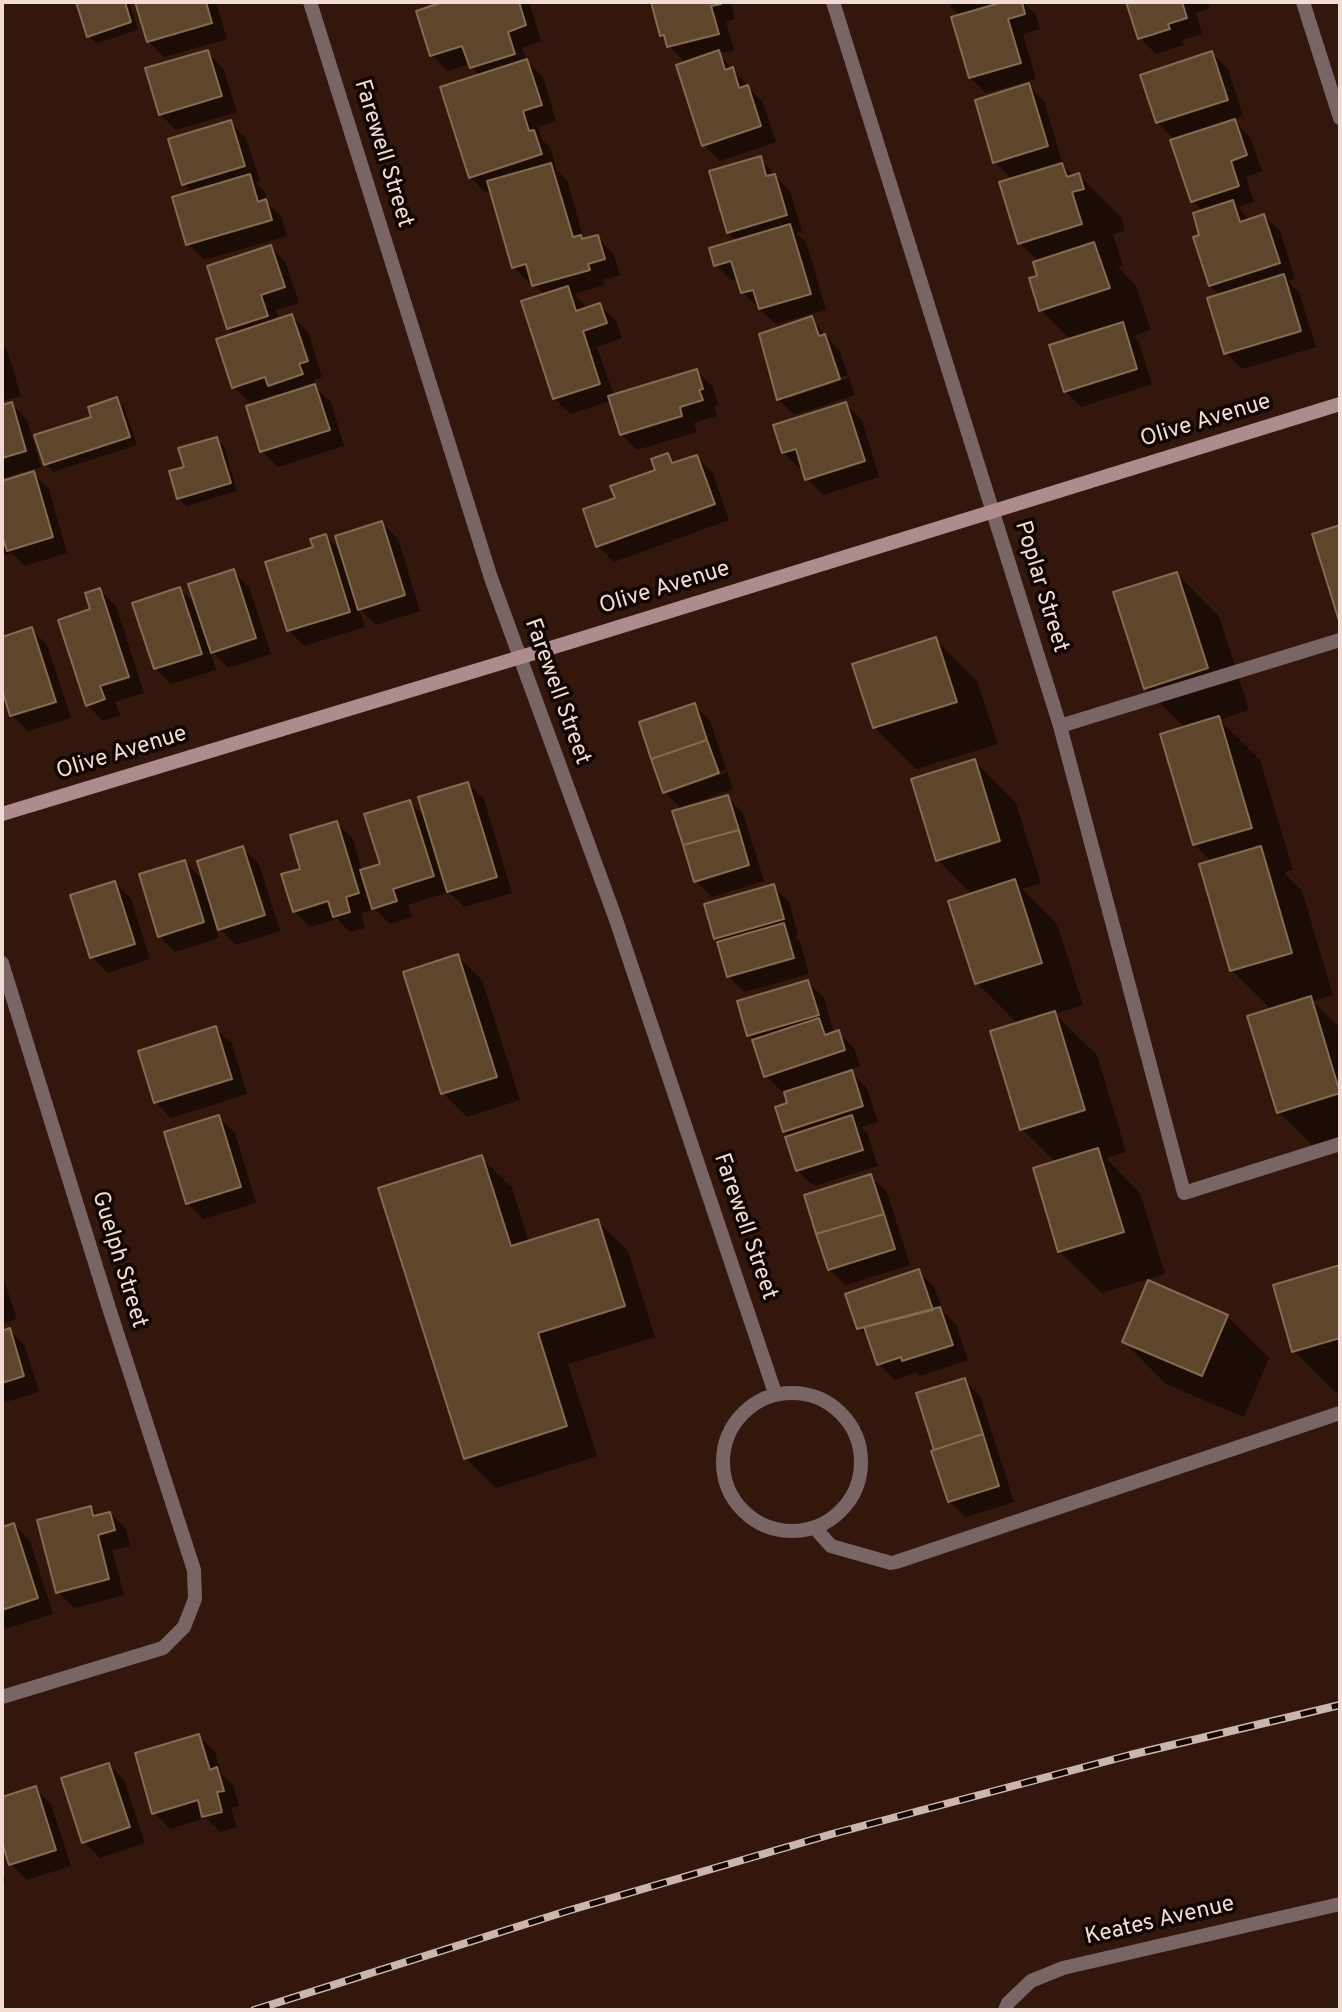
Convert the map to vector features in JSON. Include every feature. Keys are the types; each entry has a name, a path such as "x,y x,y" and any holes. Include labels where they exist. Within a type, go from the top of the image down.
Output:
{"main road":[{"name":"Olive Avenue","path":"2,814 519,658 1340,404"}],"street":[{"name":"Farewell Street","path":"310,2 487,565 615,917 775,1392"},
{"name":"Poplar Street","path":"833,2 1060,726 1184,1193 1340,1144"},
{"path":"1303,2 1340,118"},
{"path":"1060,726 1340,640"},
{"name":"Guelph Street","path":"2,963 194,1570 195,1599 184,1627 163,1648 2,1697"},
{"path":"775,1392 802,1393 824,1400 843,1414 856,1433 862,1455 860,1479 851,1500 835,1517 815,1528 793,1531 771,1528 751,1518 735,1502 726,1481 723,1459 728,1437 739,1418 757,1402 775,1392"},
{"path":"815,1528 831,1546 891,1563 896,1562 1340,1413"},
{"name":"Keates Avenue","path":"1005,2010 1008,2003 1031,1981 1063,1968 1340,1904"}],"building":[{"path":"76,2 125,2 131,22 87,37"},
{"path":"135,2 206,2 212,23 147,42"},
{"path":"443,2 519,2 526,25 508,32 515,54 470,68 462,46 430,56 416,11"},
{"path":"651,2 720,2 721,4 711,6 719,34 667,47 664,35 660,36"},
{"path":"1003,2 1022,2 1025,14 1008,19 1021,63 969,78 951,17"},
{"path":"1126,2 1182,2 1187,18 1168,24 1170,29 1138,39"},
{"path":"208,50 222,96 159,115 145,68"},
{"path":"719,50 725,70 733,67 739,88 748,85 761,126 702,146 676,65"},
{"path":"1212,51 1228,100 1156,123 1140,75"},
{"path":"527,59 542,105 523,111 529,131 534,130 542,154 469,178 440,87"},
{"path":"1029,83 1048,146 993,163 975,100"},
{"path":"1235,119 1247,155 1231,161 1239,186 1191,202 1170,140"},
{"path":"231,120 245,166 182,185 168,139"},
{"path":"761,156 766,176 775,174 787,215 727,233 709,171"},
{"path":"551,163 573,237 581,235 582,239 598,235 605,259 588,264 590,270 532,286 526,264 512,268 487,181"},
{"path":"1062,163 1067,177 1079,173 1084,189 1072,192 1082,224 1018,244 999,182"},
{"path":"250,174 258,202 266,199 272,220 186,245 172,197"},
{"path":"1233,200 1240,222 1264,214 1280,263 1209,286 1193,237 1199,235 1193,213"},
{"path":"790,224 811,294 759,309 753,290 741,293 731,261 714,266 709,248"},
{"path":"1094,242 1110,288 1039,311 1029,278 1037,276 1033,262"},
{"path":"271,245 285,287 261,295 268,316 227,329 207,266"},
{"path":"1284,274 1301,331 1224,354 1207,298"},
{"path":"568,286 576,311 600,303 607,323 583,331 600,384 553,399 521,301"},
{"path":"292,314 308,361 299,364 303,374 268,386 265,377 232,388 216,339"},
{"path":"812,316 819,336 825,334 840,379 777,400 759,334"},
{"path":"1123,322 1137,369 1064,392 1049,345"},
{"path":"697,369 703,400 680,407 682,416 620,435 608,396"},
{"path":"315,384 330,430 260,452 246,406"},
{"path":"117,397 130,437 44,465 34,435 91,417 88,407"},
{"path":"12,402 26,451 2,458 2,405"},
{"path":"846,402 865,461 805,480 796,449 782,453 773,425"},
{"path":"217,437 231,483 177,499 169,471 184,467 178,448"},
{"path":"668,453 672,463 697,455 715,504 596,547 583,509 615,498 610,486 655,470 651,459"},
{"path":"34,471 53,537 7,551 2,536 2,481"},
{"path":"382,521 405,595 358,610 335,536"},
{"path":"1340,525 1340,624 1312,534"},
{"path":"326,534 350,612 287,631 265,562 313,547 310,539"},
{"path":"234,569 256,638 211,653 188,584"},
{"path":"1177,572 1208,668 1144,689 1113,592"},
{"path":"180,587 202,654 154,669 132,603"},
{"path":"100,588 129,677 100,686 105,699 86,706 58,620 90,609 85,593"},
{"path":"32,627 56,702 10,716 2,689 2,637"},
{"path":"936,637 957,702 873,728 852,664"},
{"path":"695,703 707,740 651,759 639,722"},
{"path":"1219,716 1252,828 1193,845 1160,734"},
{"path":"707,740 719,773 663,793 651,759"},
{"path":"975,759 1000,841 936,861 911,779"},
{"path":"468,782 497,877 447,892 418,797"},
{"path":"728,795 739,830 683,845 672,811"},
{"path":"410,800 434,876 393,889 397,901 372,909 360,870 380,864 364,814"},
{"path":"337,821 359,893 346,897 350,912 333,917 328,901 293,912 281,874 300,869 290,835"},
{"path":"739,830 749,865 694,882 683,845"},
{"path":"243,846 265,915 218,930 197,861"},
{"path":"1261,846 1292,953 1230,971 1199,864"},
{"path":"185,860 204,922 158,937 139,874"},
{"path":"1015,879 1042,963 975,984 948,901"},
{"path":"115,881 135,944 90,958 70,895"},
{"path":"774,884 784,919 714,939 704,904"},
{"path":"784,923 794,958 727,977 717,942"},
{"path":"458,954 497,1077 441,1094 403,972"},
{"path":"808,980 819,1015 747,1036 737,1001"},
{"path":"1311,996 1340,1093 1277,1113 1247,1016"},
{"path":"1055,1011 1085,1110 1020,1130 990,1031"},
{"path":"819,1018 825,1035 839,1030 845,1050 764,1077 752,1040"},
{"path":"216,1026 232,1079 154,1103 138,1051"},
{"path":"852,1070 863,1106 783,1132 775,1107 787,1103 784,1092"},
{"path":"219,1115 241,1187 186,1204 164,1132"},
{"path":"852,1115 863,1150 796,1171 785,1137"},
{"path":"1098,1148 1124,1232 1058,1252 1033,1168"},
{"path":"482,1155 511,1246 598,1219 625,1306 538,1333 567,1426 464,1459 378,1188"},
{"path":"871,1174 884,1214 816,1234 804,1195"},
{"path":"884,1214 895,1249 828,1270 816,1234"},
{"path":"1340,1265 1340,1338 1292,1352 1273,1285"},
{"path":"919,1269 933,1310 857,1329 845,1294"},
{"path":"1148,1280 1228,1315 1202,1376 1122,1342"},
{"path":"940,1307 953,1345 902,1361 901,1357 877,1365 864,1327"},
{"path":"10,1328 24,1376 2,1383 2,1331"},
{"path":"965,1378 983,1434 934,1450 916,1393"},
{"path":"983,1434 999,1486 948,1502 931,1451"},
{"path":"91,1506 93,1516 110,1512 115,1530 98,1535 109,1579 56,1593 37,1520"},
{"path":"14,1523 38,1598 2,1610 2,1527"},
{"path":"199,1734 210,1770 217,1767 224,1791 217,1792 222,1812 202,1817 198,1800 152,1814 135,1753"},
{"path":"109,1763 130,1827 82,1843 61,1778"},
{"path":"36,1786 56,1850 9,1865 2,1842 2,1797"}],"railway":[{"path":"254,2010 567,1911 832,1834 1130,1755 1340,1705"}]}
